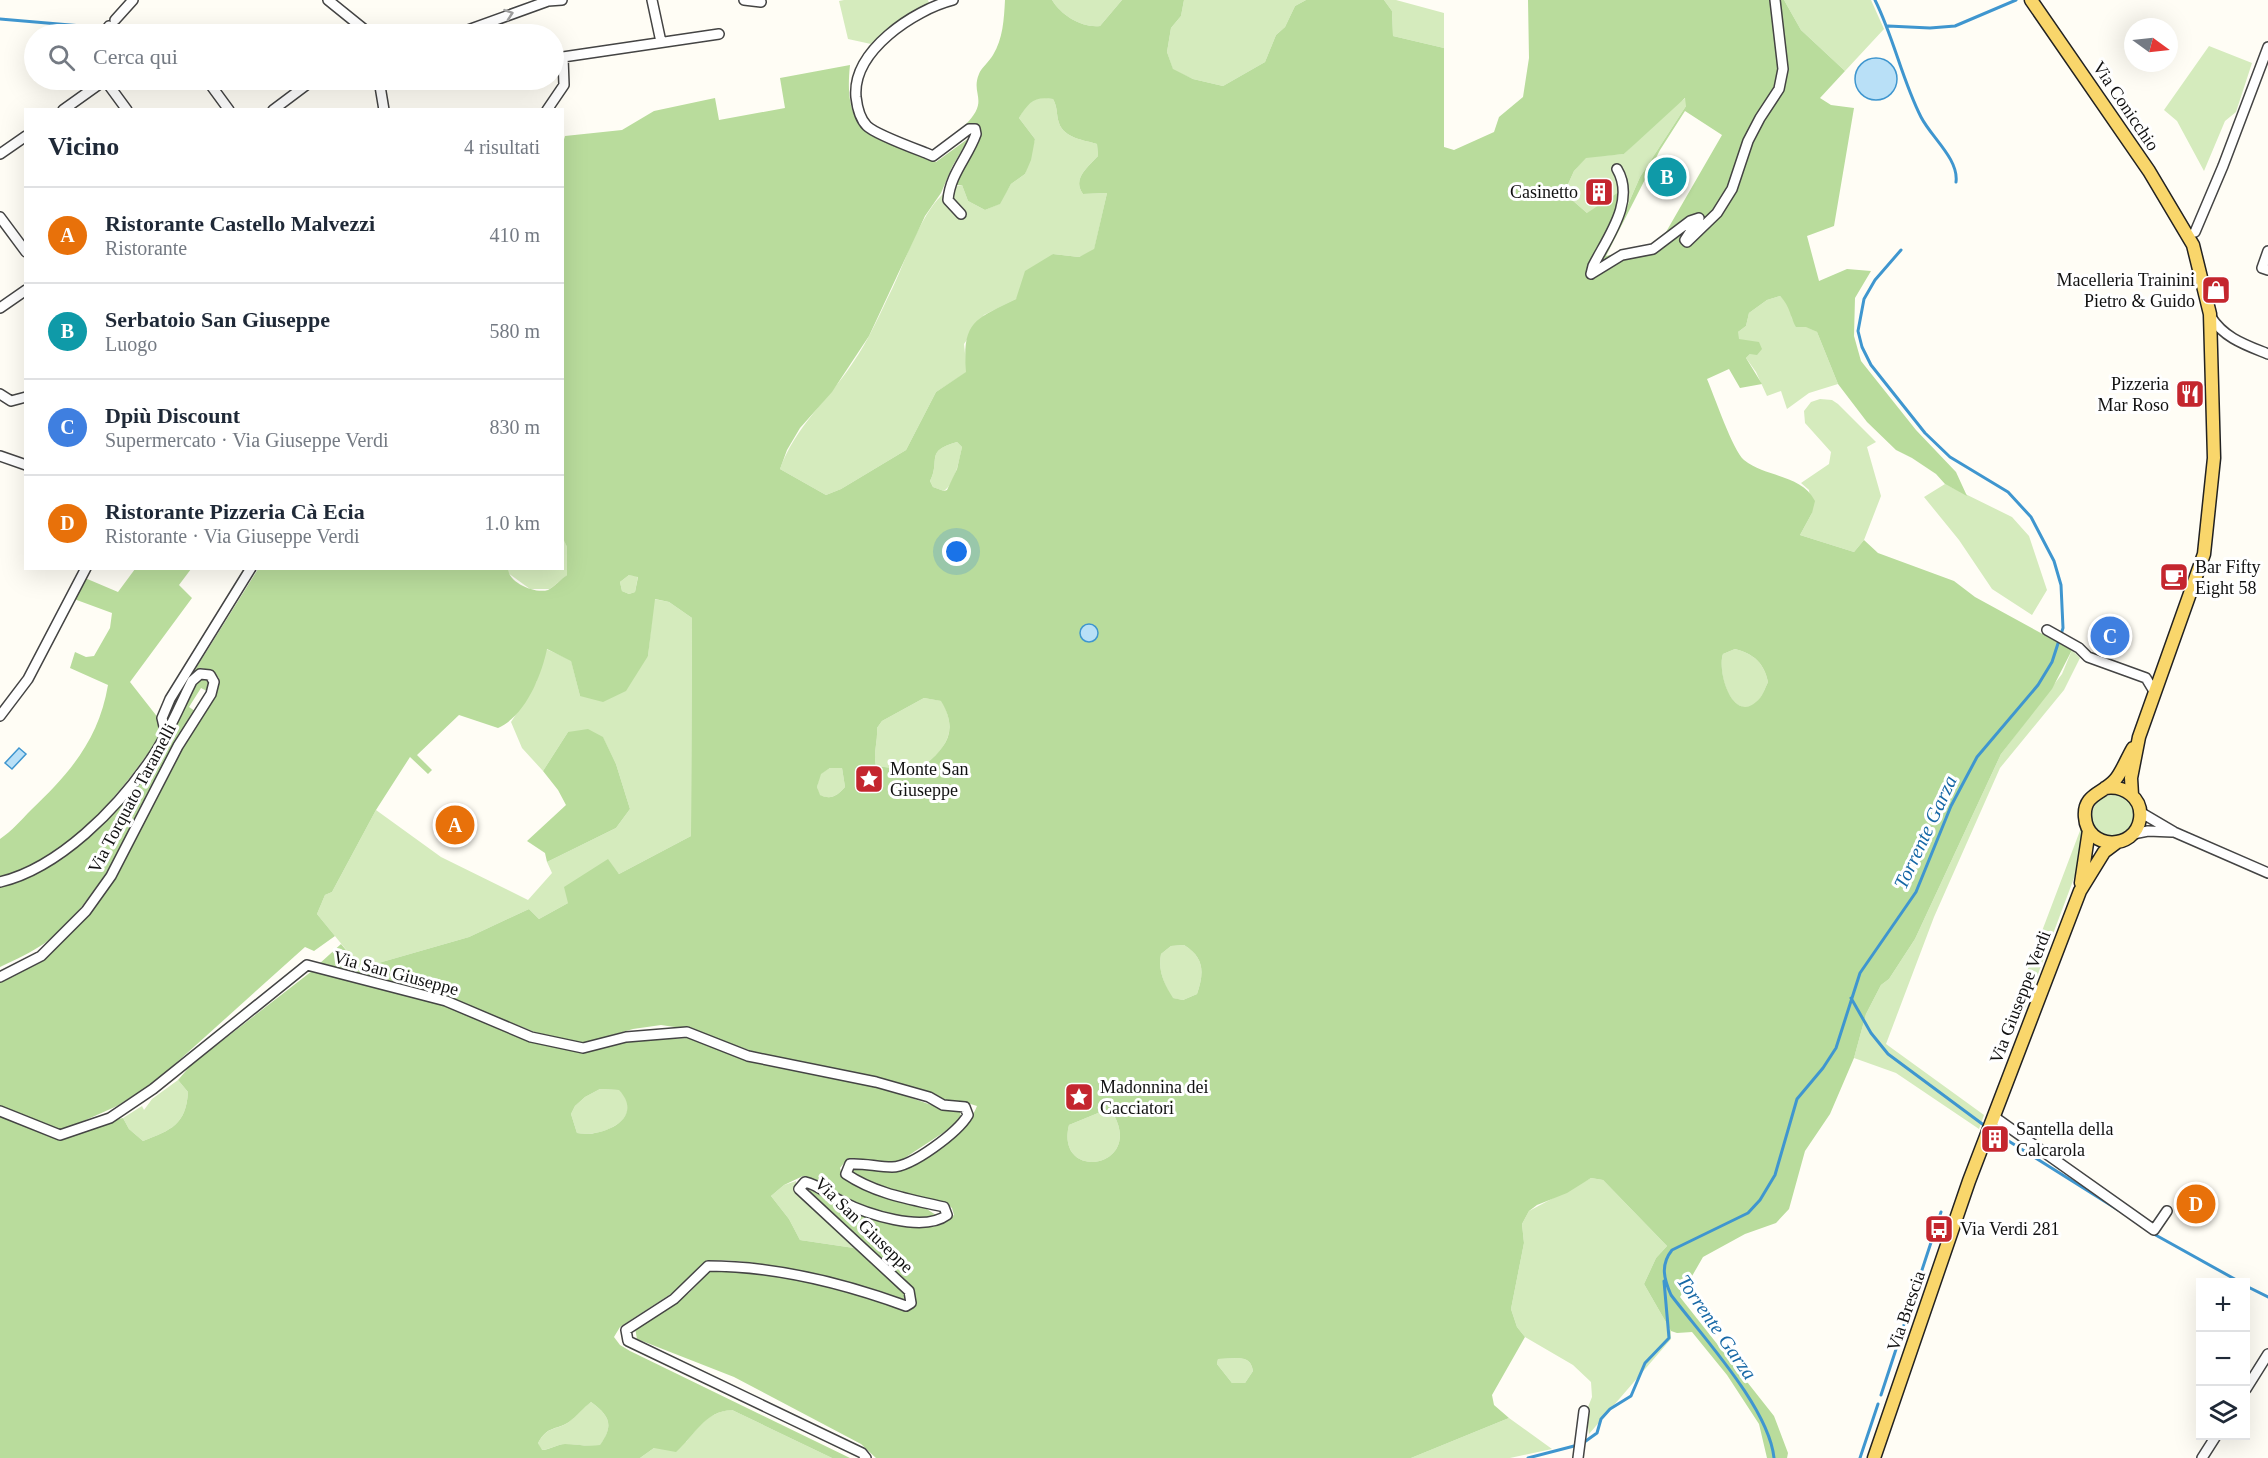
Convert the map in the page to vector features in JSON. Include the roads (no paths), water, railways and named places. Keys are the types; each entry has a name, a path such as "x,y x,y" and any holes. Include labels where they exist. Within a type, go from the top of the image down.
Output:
{"main road":[{"name":"Via Conicchio","path":"2031,0 2191,234"},
{"name":"Via Giuseppe Verdi","path":"2140,812 2132,795 2131,778 2139,737 2204,554 2214,458 2210,314 2191,234"},
{"name":"Via Giuseppe Verdi","path":"2080,891 2089,831 2085,818 2087,803 2098,791 2115,780 2139,737"},
{"path":"2105,788 2119,788 2132,795"},
{"path":"2133,834 2138,827 2140,812"},
{"path":"2089,831 2101,841 2116,843"},
{"name":"Via Giuseppe Verdi","path":"1971,1176 2080,891 2104,852 2133,834"},
{"name":"Via Brescia","path":"1874,1458 1971,1176"}],"street":[{"path":"111,24 133,0"},
{"path":"328,0 355,24"},
{"path":"485,24 548,1 562,0"},
{"path":"652,0 661,42"},
{"path":"744,0 761,2"},
{"path":"952,0 930,6 872,50 859,70 855,84 857,108 867,127 933,156 969,129 975,129 976,134 972,145 963,157 949,189 948,200 961,214"},
{"path":"1617,169 1623,179 1619,219 1591,273 1622,255 1653,249 1690,220 1699,218 1685,240 1687,242 1717,213 1732,189 1752,133 1779,89 1783,69 1775,0"},
{"path":"564,57 719,34"},
{"path":"2191,234 2247,103 2268,47"},
{"path":"66,108 91,90"},
{"path":"112,90 126,108"},
{"path":"214,90 228,108"},
{"path":"276,108 300,90"},
{"path":"381,90 384,108"},
{"path":"548,108 562,90"},
{"path":"0,154 24,137"},
{"path":"0,217 24,249"},
{"path":"2268,252 2262,268 2268,270"},
{"path":"0,308 24,291"},
{"path":"2210,314 2217,327 2234,339 2268,354"},
{"path":"2212,341 2221,338 2234,339"},
{"path":"0,394 11,401 24,398"},
{"path":"0,456 24,464"},
{"path":"0,716 28,679 84,570"},
{"name":"Via Torquato Taramelli","path":"166,735 162,718 170,699 250,570"},
{"path":"2047,630 2079,648 2088,657 2146,678 2162,673"},
{"name":"Via Torquato Taramelli","path":"0,882 17,878 40,866 91,828 137,778 166,735 192,681 200,674 210,675 214,682 211,694 178,746 111,876 86,911 41,956 0,977"},
{"path":"2146,678 2155,693"},
{"path":"2140,812 2174,832 2268,873"},
{"path":"2133,834 2148,831 2174,832"},
{"name":"Via San Giuseppe","path":"0,1111 60,1135 110,1118 153,1089 307,964 342,976 446,1001 531,1037 562,1044 583,1048 626,1037 687,1032 748,1056 876,1082 928,1097 943,1105 965,1107 968,1115 962,1126 912,1160 894,1167 867,1162 850,1164 847,1168 846,1174 863,1185 890,1195 944,1207 947,1215 939,1221 924,1224 873,1214 839,1201 818,1184 805,1182 799,1188 909,1291 911,1303 906,1306 864,1290 805,1276 736,1266 708,1266 674,1299 626,1330 628,1341 851,1448 866,1458"},
{"path":"1990,1124 2154,1230 2167,1211"},
{"path":"2248,1386 2268,1354"},
{"path":"1578,1458 1584,1412"},
{"path":"2202,1458 2213,1440"}],"water":[{"path":"1876,58 1891,64 1897,79 1891,94 1876,100 1861,94 1855,79 1861,64"},
{"path":"1089,624 1095,627 1098,633 1095,639 1089,642 1083,639 1080,633 1083,627"},
{"path":"19,748 26,754 12,769 5,763"}],"waterway":[{"name":"Torrente Garza","path":"1875,0 1888,29 1914,103 1925,125 1949,157 1956,173 1956,182"},
{"path":"1888,26 1930,28 1955,26 2016,0"},
{"path":"0,19 59,24"},
{"name":"Torrente Garza","path":"1774,1458 1769,1438 1747,1395 1716,1351 1671,1295 1665,1278 1666,1261 1672,1250 1748,1213 1760,1200 1775,1175 1797,1099 1823,1068 1836,1048 1860,973 1916,892 1951,806 1977,757 2038,685 2052,662 2063,628 2061,585 2054,561 2031,517 2008,492 1950,457 1925,433 1871,365 1862,347 1858,331 1864,299 1875,280 1901,250"},
{"path":"1851,998 1871,1033 1888,1054 1985,1126"},
{"path":"1991,1130 2120,1211"},
{"path":"1881,1395 1941,1212"},
{"path":"2152,1233 2233,1278"},
{"path":"1583,1443 1597,1433 1601,1419 1610,1409 1631,1396 1645,1363 1669,1338 1664,1281"},
{"path":"2250,1288 2268,1297"},
{"path":"1860,1458 1878,1404"},
{"path":"1528,1458 1578,1445"}],"place":[{"name":"Serbatoio San Giuseppe","path":"1667,177"},
{"name":"Casinetto","path":"1599,192"},
{"name":"Macelleria Trainini Pietro & Guido","path":"2216,290"},
{"name":"Pizzeria Mar Roso","path":"2190,394"},
{"name":"Bar Fifty Eight 58","path":"2174,577"},
{"name":"Dpiù Discount","path":"2110,636"},
{"name":"Monte San Giuseppe","path":"869,779"},
{"name":"Ristorante Castello Malvezzi","path":"455,825"},
{"name":"Madonnina dei Cacciatori","path":"1079,1097"},
{"name":"Santella della Calcarola","path":"1995,1139"},
{"name":"Ristorante Pizzeria Cà Ecia","path":"2196,1204"},
{"name":"Via Verdi 281","path":"1939,1229"}]}
